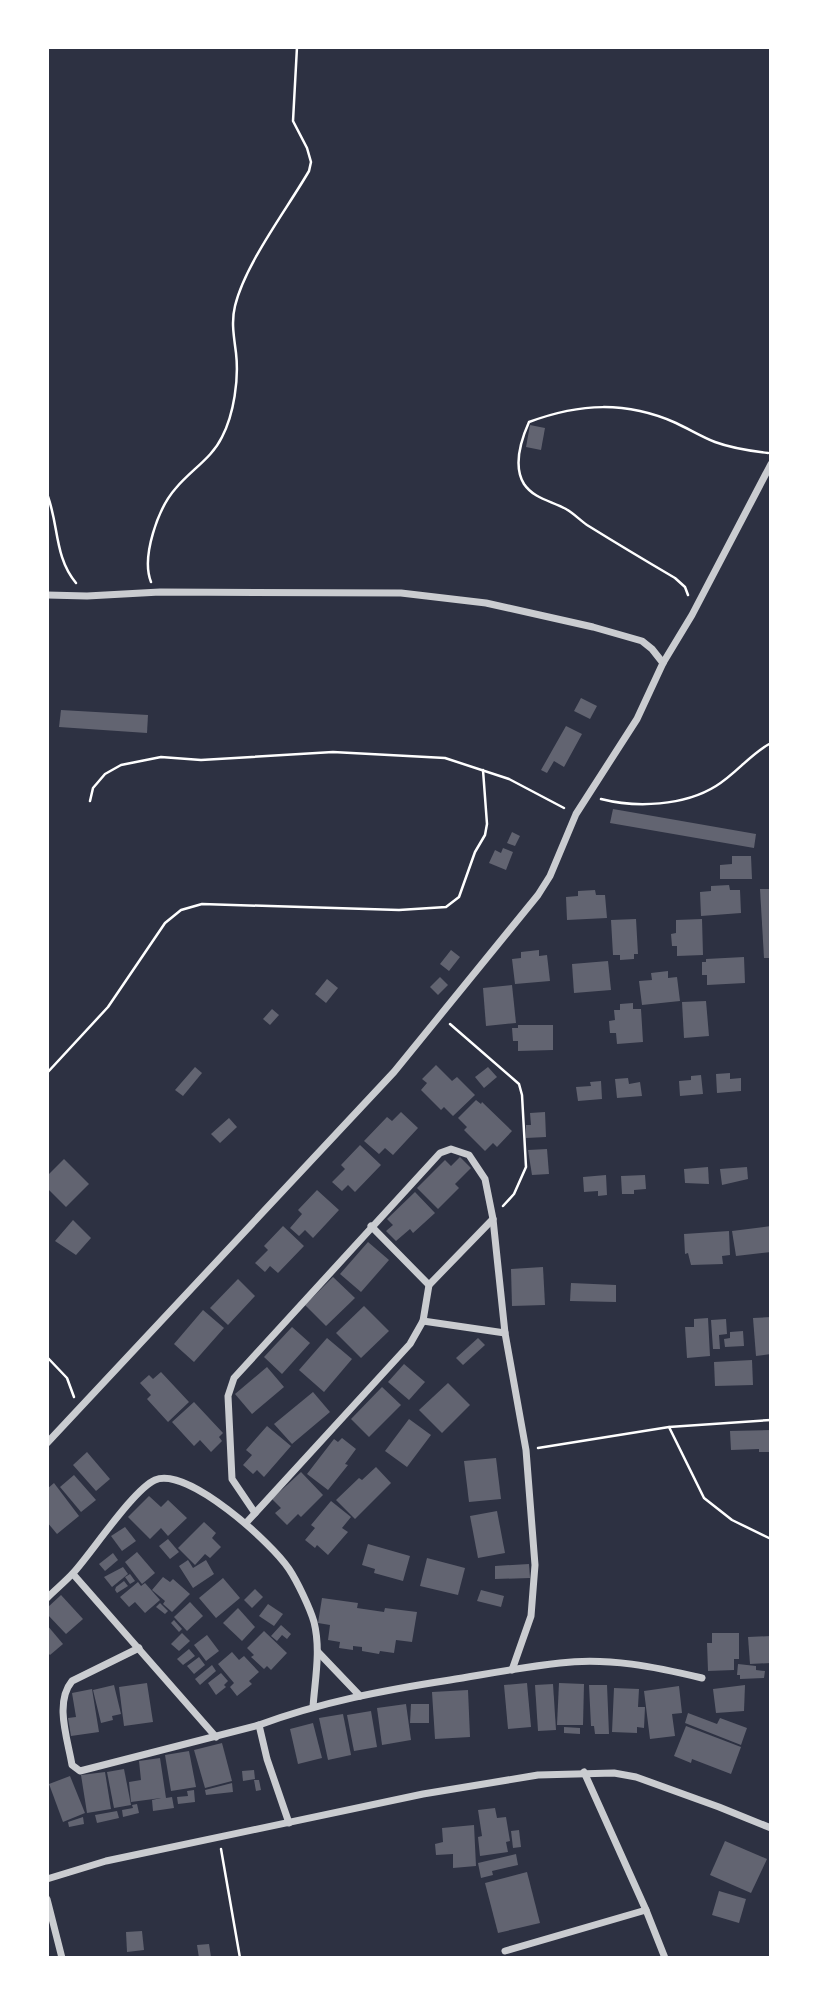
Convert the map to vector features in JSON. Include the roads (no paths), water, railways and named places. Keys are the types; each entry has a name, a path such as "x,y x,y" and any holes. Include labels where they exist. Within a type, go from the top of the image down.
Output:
{"street":[{"path":"47,1443 394,1072 538,895 550,876 576,814 637,719 663,663 692,615 771,464"},
{"path":"47,595 160,592 401,593 486,603 593,627 642,642 652,649 663,663"},
{"path":"255,1513 232,1479 228,1396 234,1378 440,1153 451,1149 469,1155 485,1179 493,1219 505,1333 526,1450 535,1565 531,1616 512,1670"},
{"path":"246,1523 410,1345 423,1321 429,1286 493,1219"},
{"path":"371,1226 429,1286"},
{"path":"423,1321 505,1333"},
{"path":"47,1598 73,1574 141,1489 157,1479 172,1479 205,1492 246,1523 288,1567 314,1620 318,1652 313,1707"},
{"path":"73,1574 216,1737"},
{"path":"139,1648 72,1681 66,1689 62,1702 72,1765 80,1771 216,1737 313,1707 360,1696 512,1670 561,1663 617,1663 656,1667 702,1678"},
{"path":"318,1652 360,1696"},
{"path":"259,1725 267,1759 289,1823"},
{"path":"584,1772 665,1958"},
{"path":"47,1879 106,1861 423,1794 538,1775 584,1772 636,1777 771,1828"},
{"path":"47,1899 62,1958"},
{"path":"505,1951 646,1910"}]}
